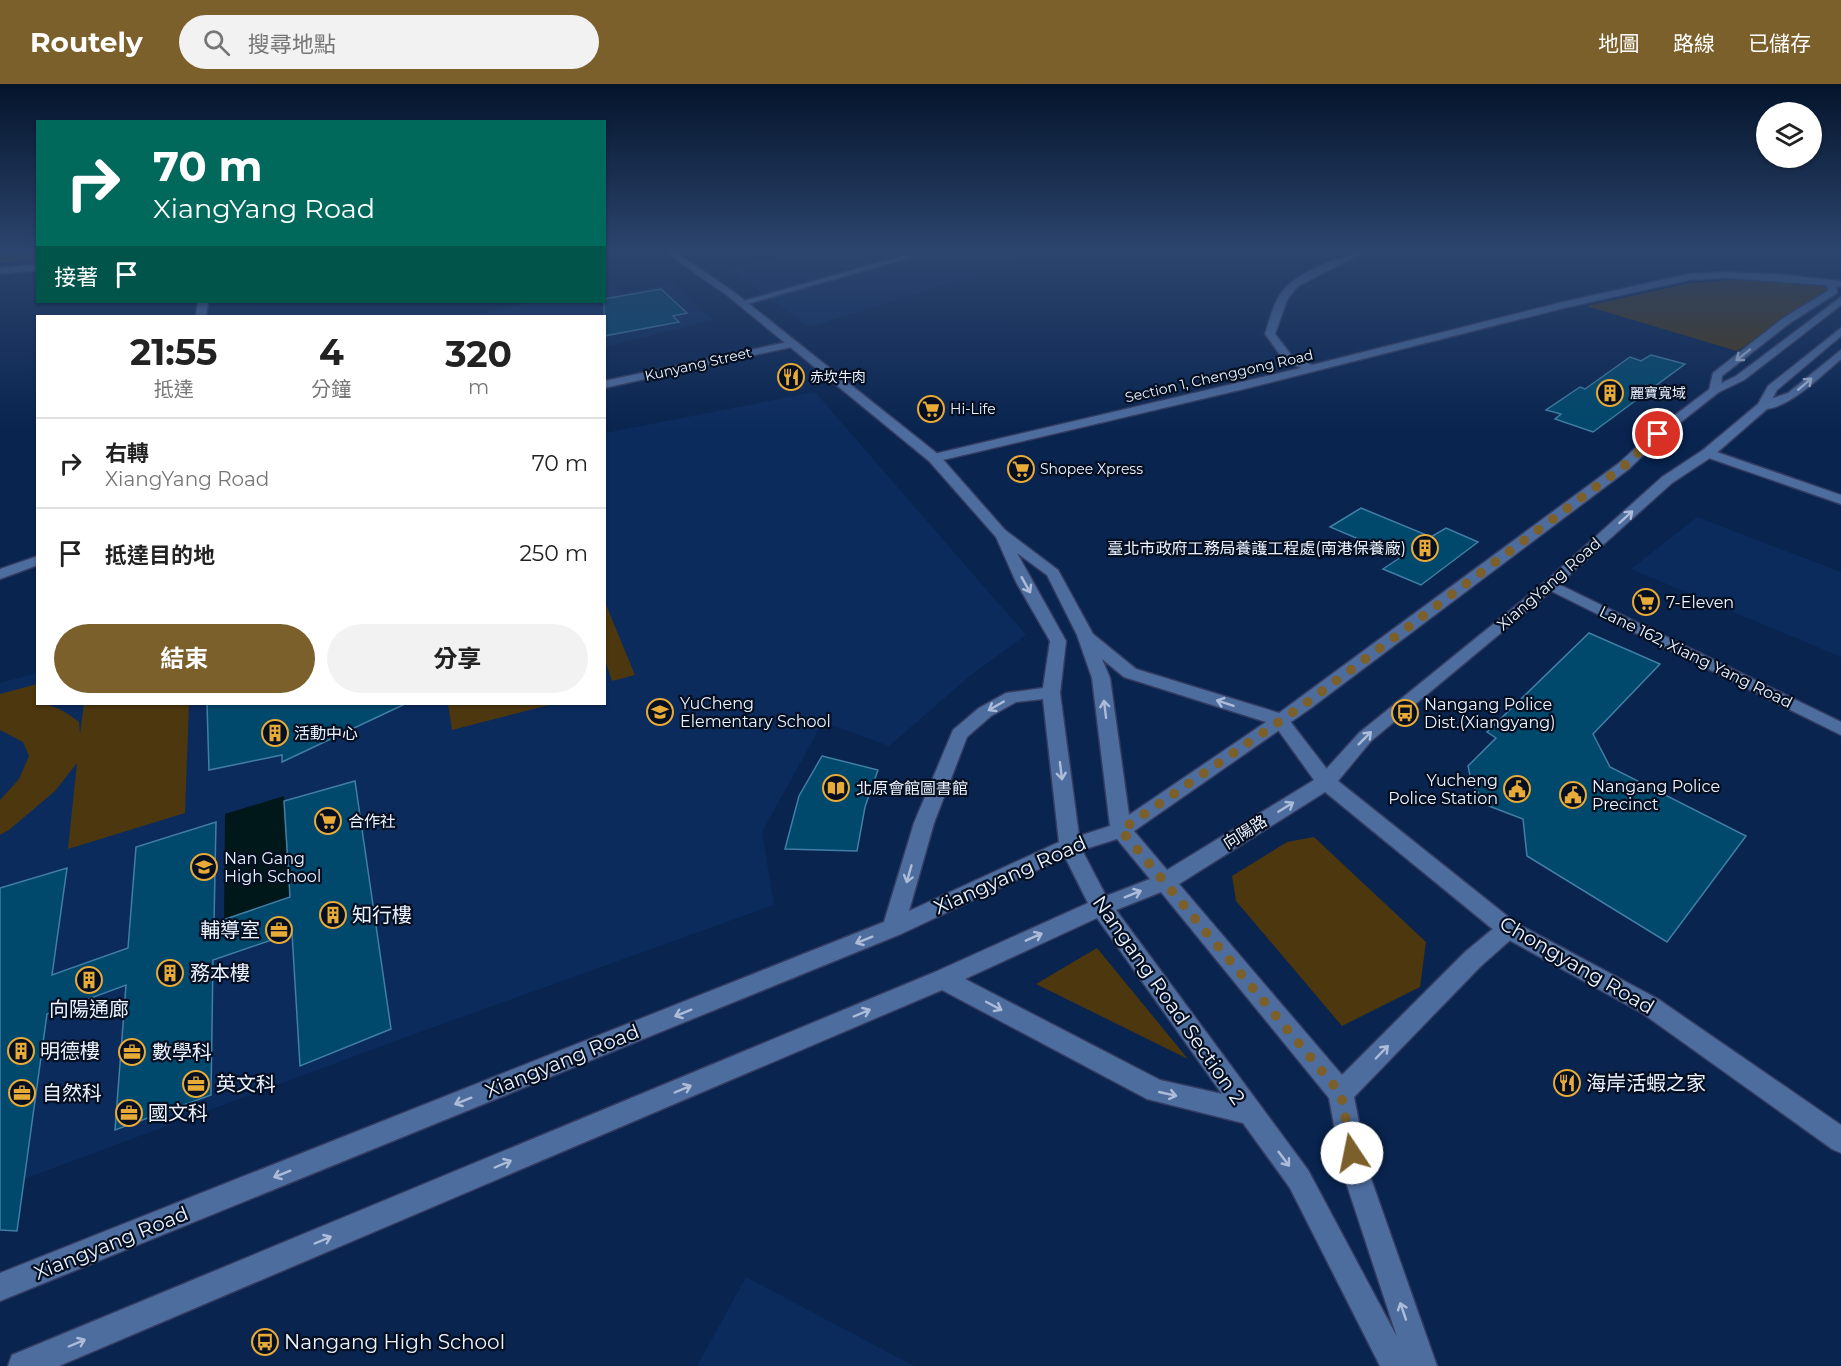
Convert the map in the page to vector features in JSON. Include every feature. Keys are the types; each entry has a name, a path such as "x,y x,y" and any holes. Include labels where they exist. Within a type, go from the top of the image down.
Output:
{"main road":[{"path":"752,312 934,458 1000,533 1053,573 1085,635 1101,678 1121,830 1341,1094 1356,1173 1422,1366"},
{"path":"1278,312 1270,334 1288,358 1311,369"},
{"name":"Section 1, Chenggong Road","path":"934,458 1311,369 1536,312"},
{"path":"1715,390 1717,375 1801,312"},
{"path":"1121,830 1280,720 1624,466 1658,434 1715,390 1740,378 1826,312"},
{"name":"XiangYang Road","path":"1326,782 1365,737 1550,585 1667,480 1708,453 1763,406 1772,388 1841,331"},
{"name":"Kunyang Street","path":"606,385 792,344"},
{"path":"1763,406 1792,395 1841,353"},
{"path":"1708,453 1841,500"},
{"name":"Nangang Road Section 2","path":"1000,533 1024,582 1058,641 1051,693 1070,846 1101,907 1299,1179 1396,1366"},
{"path":"0,574 36,561"},
{"name":"Lane 162, Xiang Yang Road","path":"1550,585 1841,729"},
{"path":"1085,635 1131,673 1280,720"},
{"path":"894,928 924,823 959,734 985,712 1012,697 1051,693"},
{"name":"Chongyang Road","path":"1280,720 1326,782 1508,929 1650,1006 1841,1140"},
{"name":"向陽路","path":"1165,882 1326,782"},
{"name":"Xiangyang Road","path":"0,1287 894,928 1070,846 1121,830"},
{"path":"23,1366 943,979 1101,907 1165,882"},
{"path":"1341,1094 1473,959 1508,929"},
{"path":"943,979 1156,1091 1249,1112"}],"shaded area":[{"path":"486,312 704,312 713,320 606,347 606,315 472,315"},
{"path":"788,312 858,312 809,327"},
{"path":"1606,312 1796,312 1737,351"},
{"path":"815,392 1026,635 970,676 889,746 823,722 762,832 774,905 409,1036 0,1188 0,683 36,673 36,705 606,705 606,433"},
{"path":"1697,517 1841,572 1841,657 1631,569"},
{"path":"606,605 635,675 612,681 606,663"},
{"path":"36,684 36,705 48,705 65,712 79,722 80,734 84,705 189,705 185,813 68,849 77,763 55,791 0,835 0,800 19,779 29,756 23,742 0,730 0,694"},
{"path":"448,705 549,705 452,730"},
{"path":"284,796 290,897 224,920 225,814"},
{"path":"1314,837 1426,942 1420,987 1342,1026 1236,901 1232,876 1287,842"},
{"path":"1097,948 1188,1059 1036,984"},
{"path":"746,1277 914,1366 697,1366"}],"building":[{"path":"604,312 687,313 673,316 679,322 606,336 606,315"},
{"name":"麗寶寬域","path":"1651,355 1685,364 1593,432 1555,419 1561,414 1546,410 1580,387 1585,389 1630,357 1641,361"},
{"name":"臺北市政府工務局養護工程處(南港保養廠)","path":"1361,508 1431,537 1446,528 1478,542 1421,585 1383,569 1401,557 1330,527"},
{"name":"Nangang Police Precinct","path":"1589,633 1660,664 1593,734 1610,767 1746,836 1667,942 1527,856 1523,819 1489,806 1472,785 1468,766 1496,738 1487,732"},
{"name":"活動中心","path":"207,705 403,705 282,762 282,755 209,770"},
{"path":"822,756 878,770 865,807 857,851 785,849 799,796"},
{"path":"355,781 391,1029 300,1066 292,933 213,960 211,1095 115,1130 126,985 47,1014 17,1231 0,1230 0,888 67,868 52,975 128,948 136,847 216,822 214,923 290,897 284,801"}],"place":[{"name":"赤坎牛肉","path":"791,377"},
{"name":"麗寶寬域","path":"1610,393"},
{"name":"Hi-Life","path":"931,409"},
{"name":"Shopee Xpress","path":"1021,469"},
{"name":"臺北市政府工務局養護工程處(南港保養廠)","path":"1425,548"},
{"name":"7-Eleven","path":"1646,602"},
{"name":"YuCheng Elementary School","path":"660,712"},
{"name":"Nangang Police Dist.(Xiangyang)","path":"1405,713"},
{"name":"活動中心","path":"275,733"},
{"name":"北原會館圖書館","path":"836,788"},
{"name":"Yucheng Police Station","path":"1517,789"},
{"name":"Nangang Police Precinct","path":"1573,795"},
{"name":"合作社","path":"328,821"},
{"name":"Nan Gang High School","path":"204,867"},
{"name":"知行樓","path":"333,915"},
{"name":"輔導室","path":"279,930"},
{"name":"務本樓","path":"170,973"},
{"name":"向陽通廊","path":"89,980"},
{"name":"明德樓","path":"21,1051"},
{"name":"數學科","path":"132,1052"},
{"name":"海岸活蝦之家","path":"1567,1083"},
{"name":"英文科","path":"196,1084"},
{"name":"自然科","path":"22,1093"},
{"name":"國文科","path":"129,1113"},
{"name":"Nangang High School","path":"265,1342"}],"route":[{"path":"1352,1153 1341,1094 1121,830 1305,704 1624,466 1658,434"}]}
